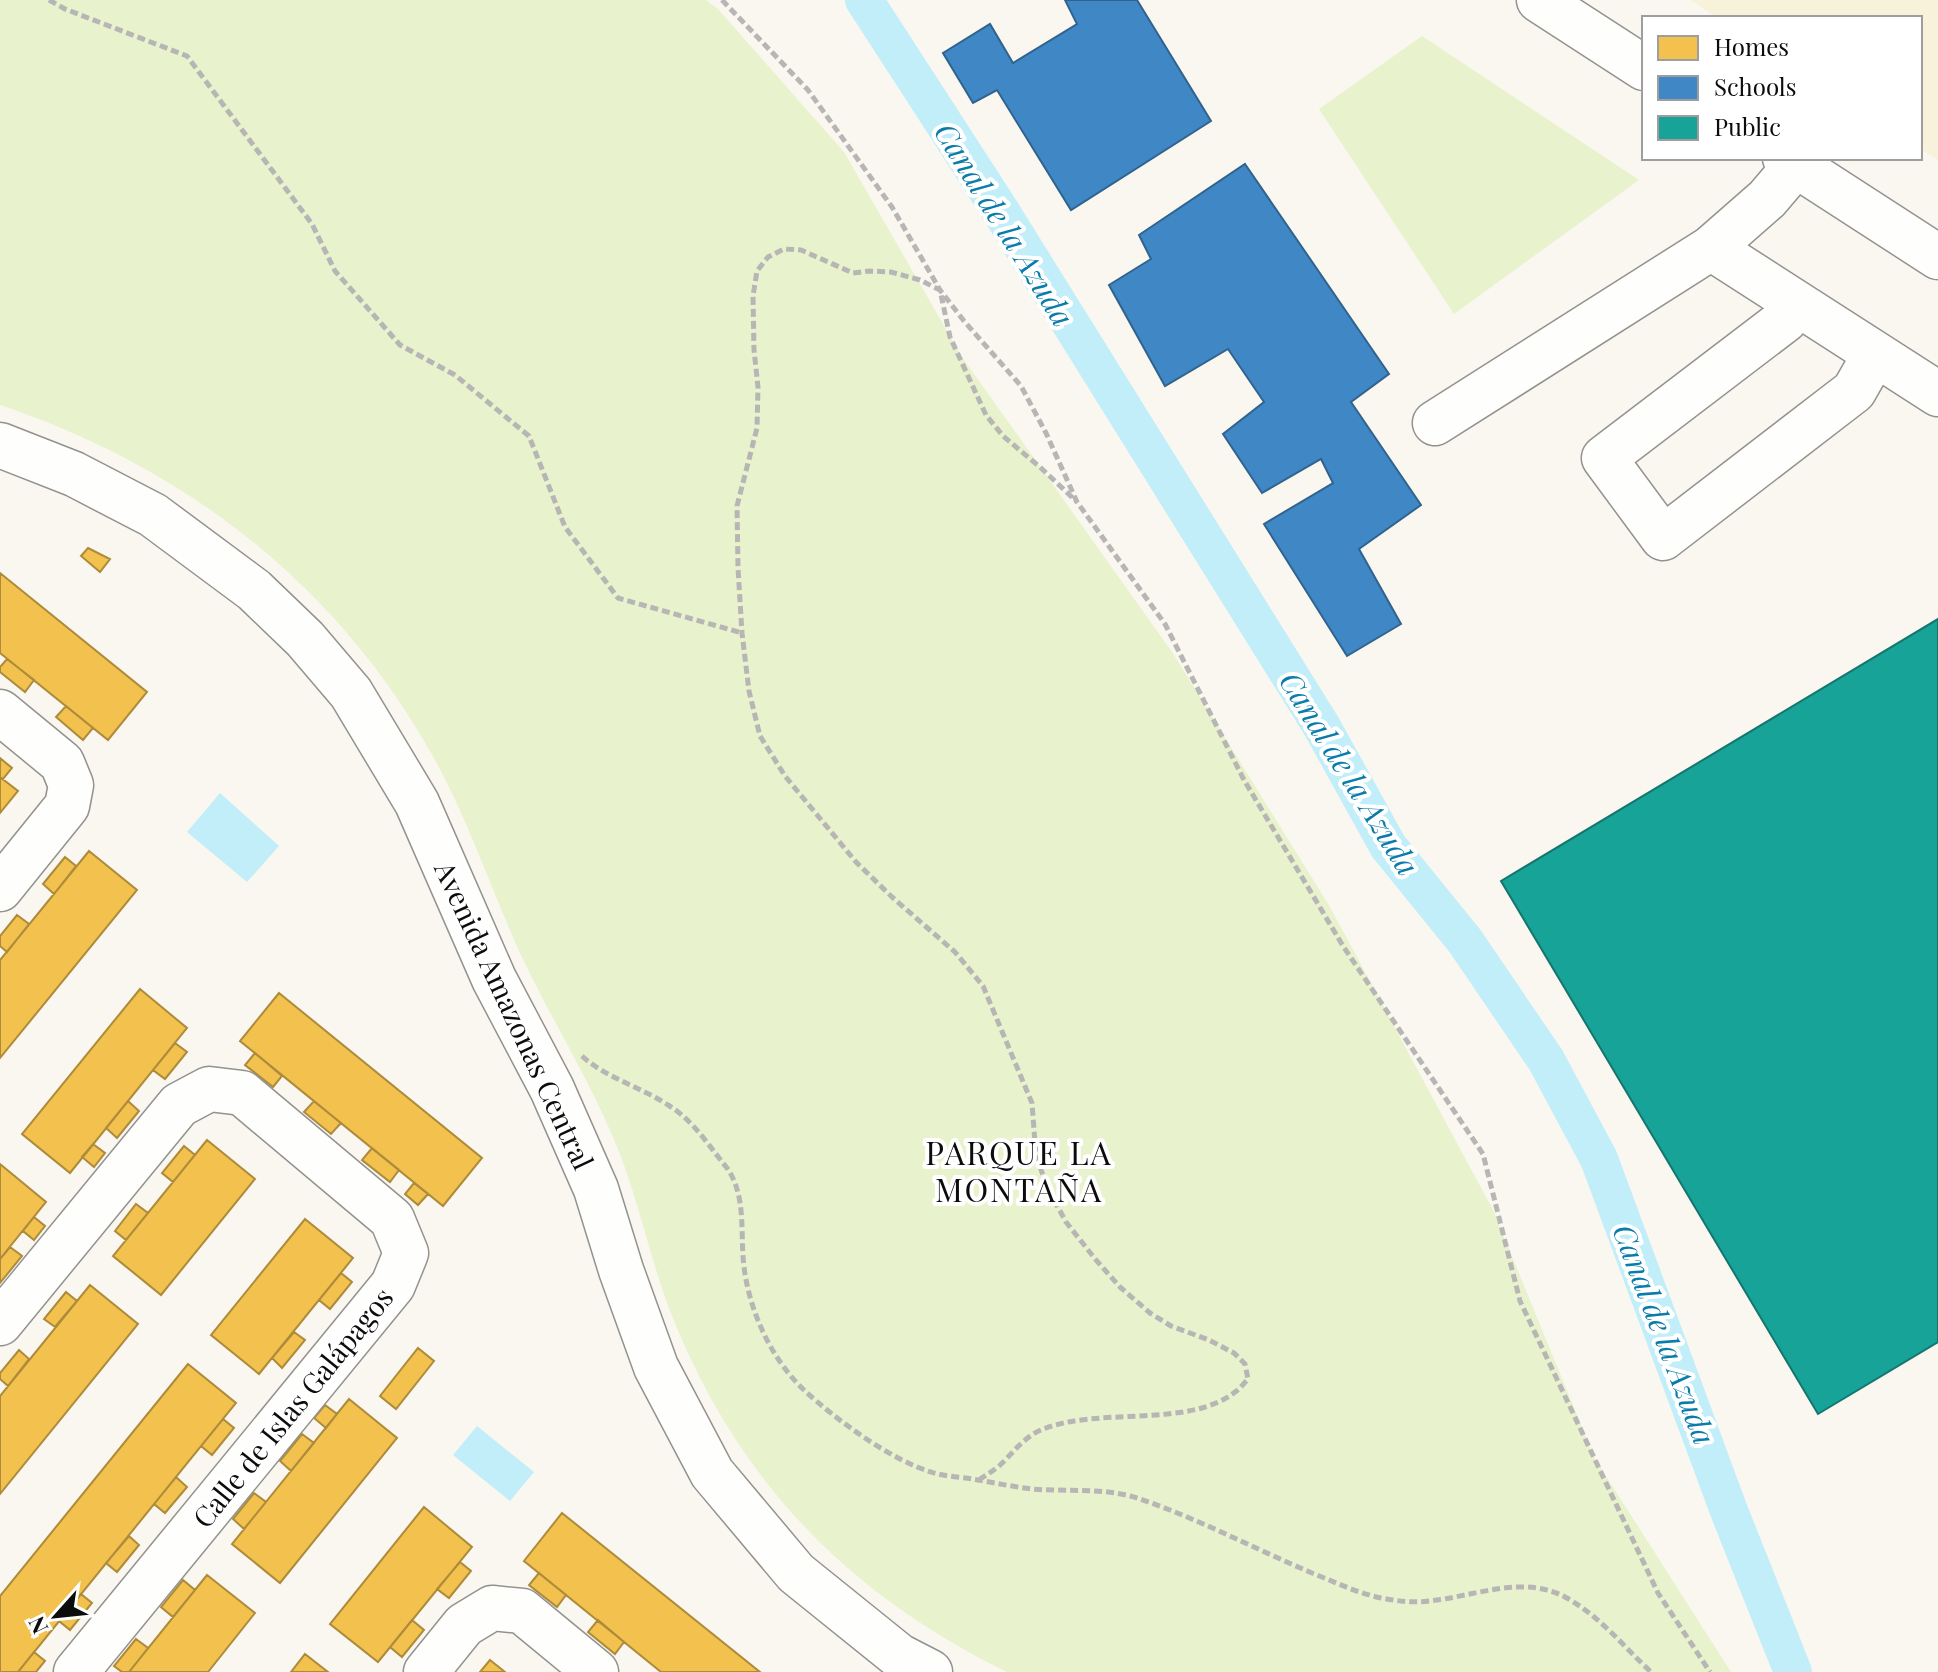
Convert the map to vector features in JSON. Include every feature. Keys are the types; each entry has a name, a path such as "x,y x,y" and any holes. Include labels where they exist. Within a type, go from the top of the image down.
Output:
{"street":[{"path":"1539,0 1642,67"},
{"path":"1435,423 1711,248 1767,199 1790,162 1938,257"},
{"path":"1711,248 1938,394"},
{"path":"1796,303 1785,320 1604,458 1663,538 1854,391 1875,354"},
{"name":"Avenida Amazonas Central","path":"0,445 74,474 153,515 254,590 305,639 351,693 417,803 494,979 538,1062 596,1189 656,1367 712,1473 796,1573 899,1656 930,1672"},
{"path":"0,712 62,763 71,785 67,806 0,889"},
{"name":"Calle de Islas Galápagos","path":"0,1323 179,1105 209,1089 242,1093 392,1219 406,1253 393,1285 76,1672"},
{"path":"426,1672 464,1625 492,1608 522,1611 596,1672"}],"path":[{"path":"49,0 187,56 312,224 335,271 400,345 455,375 529,436 565,527 618,598 742,633"},
{"path":"722,0 808,90 892,207 940,290 1021,386 1077,502"},
{"path":"940,290 920,280 891,272 853,273 801,250 784,249 768,257 757,271 753,296 757,428 737,506 742,633 749,691 760,736 785,776 856,862 955,952 983,986 1032,1103 1036,1156 1048,1189 1066,1222 1112,1278 1150,1313 1171,1326 1234,1353 1245,1364 1248,1379 1234,1393 1210,1406 1174,1413 1068,1422 1042,1430 1026,1439 979,1480"},
{"path":"940,290 950,337 986,415 1003,436 1077,502 1165,624 1244,780 1343,946 1483,1154 1520,1301 1658,1593 1710,1672"},
{"path":"538,1062 561,1050 578,1052 591,1064 652,1095 687,1119 732,1176 740,1200 749,1296 767,1338 792,1377 854,1430 917,1467 945,1476 1033,1489 1104,1492 1136,1497 1376,1597 1406,1602 1430,1601 1506,1587 1538,1588 1562,1595 1600,1620 1651,1672"}],"shaded area":[{"path":"1690,0 1938,0 1938,160 1922,150 1922,16 1715,16"}],"green space":[{"path":"0,0 706,0 718,9 844,152 962,357 1172,652 1330,907 1493,1210 1595,1459 1731,1672 1007,1672 949,1641 896,1606 847,1567 803,1525 763,1478 728,1427 697,1372 670,1311 615,1142 520,953 447,783 397,698 353,640 305,588 252,541 194,499 133,462 68,431 0,405"},
{"path":"1422,36 1639,180 1454,314 1319,109"}],"water":[{"path":"220,793 279,846 247,882 187,832"},
{"path":"477,1426 534,1472 510,1501 453,1455"}],"building: Homes":[{"path":"88,548 110,559 100,572 81,556"},
{"path":"0,573 147,692 108,740 0,653"},
{"path":"7,659 34,680 25,692 0,672"},
{"path":"66,706 93,728 83,740 56,717"},
{"path":"0,758 12,768 3,779 0,777"},
{"path":"0,777 18,791 0,813"},
{"path":"89,851 137,890 0,1058 0,960"},
{"path":"65,857 76,866 54,894 43,884"},
{"path":"17,915 29,924 7,952 0,946 0,936"},
{"path":"140,989 187,1028 70,1173 22,1134"},
{"path":"279,993 482,1158 443,1206 240,1041"},
{"path":"175,1043 187,1052 165,1079 153,1070"},
{"path":"255,1053 282,1076 273,1087 245,1065"},
{"path":"128,1101 139,1111 117,1138 106,1128"},
{"path":"314,1101 341,1123 331,1134 304,1112"},
{"path":"207,1140 255,1179 161,1295 113,1256"},
{"path":"93,1144 105,1153 94,1167 82,1157"},
{"path":"184,1146 195,1155 173,1182 162,1173"},
{"path":"372,1148 399,1170 390,1182 362,1160"},
{"path":"0,1164 46,1202 0,1259"},
{"path":"414,1183 428,1194 418,1205 405,1194"},
{"path":"136,1204 148,1213 126,1240 115,1231"},
{"path":"34,1217 45,1226 34,1240 23,1231"},
{"path":"305,1219 353,1258 259,1374 211,1335"},
{"path":"10,1247 22,1256 0,1283 0,1259"},
{"path":"341,1273 352,1282 330,1309 319,1300"},
{"path":"90,1285 138,1324 0,1494 0,1396"},
{"path":"66,1292 77,1301 55,1327 44,1319"},
{"path":"294,1332 305,1340 282,1368 272,1358"},
{"path":"418,1348 434,1361 396,1409 380,1396"},
{"path":"19,1350 29,1359 8,1386 0,1379 0,1373"},
{"path":"188,1364 236,1403 18,1672 0,1672 0,1596"},
{"path":"349,1399 397,1438 280,1583 232,1544"},
{"path":"325,1405 337,1414 326,1428 314,1418"},
{"path":"223,1419 234,1428 212,1455 201,1446"},
{"path":"302,1434 314,1443 291,1471 280,1461"},
{"path":"176,1477 187,1487 165,1513 154,1504"},
{"path":"254,1493 266,1502 244,1529 233,1519"},
{"path":"424,1507 472,1547 378,1662 330,1624"},
{"path":"562,1513 760,1672 661,1672 524,1561"},
{"path":"129,1536 139,1545 117,1572 106,1563"},
{"path":"460,1562 471,1571 449,1598 437,1589"},
{"path":"539,1573 566,1595 557,1607 529,1585"},
{"path":"207,1575 255,1613 208,1672 129,1672"},
{"path":"183,1580 195,1590 173,1617 161,1607"},
{"path":"81,1594 92,1603 70,1630 59,1621"},
{"path":"412,1620 424,1630 402,1657 390,1647"},
{"path":"598,1620 624,1642 615,1654 588,1632"},
{"path":"136,1639 148,1648 129,1672 122,1672 114,1666"},
{"path":"34,1652 45,1661 36,1672 18,1672"},
{"path":"305,1654 328,1672 291,1672"},
{"path":"490,1660 505,1672 480,1672"}],"building: Schools":[{"path":"1065,0 1137,0 1211,121 1071,210 997,90 973,103 943,53 990,24 1013,63 1077,24"},
{"path":"1245,164 1389,374 1351,402 1421,505 1359,549 1401,624 1347,656 1264,524 1333,483 1321,459 1262,493 1223,434 1264,402 1228,349 1165,386 1109,285 1151,259 1139,235"}],"building: Public":[{"path":"1938,619 1938,1342 1818,1414 1501,881"}],"waterway":[{"name":"Canal de la Azuda","path":"864,0 998,207 1322,727 1388,846 1465,941 1546,1060 1599,1159 1729,1511 1793,1672"}],"district":[{"name":"PARQUE LA MONTAÑA","path":"1019,1170"}]}
